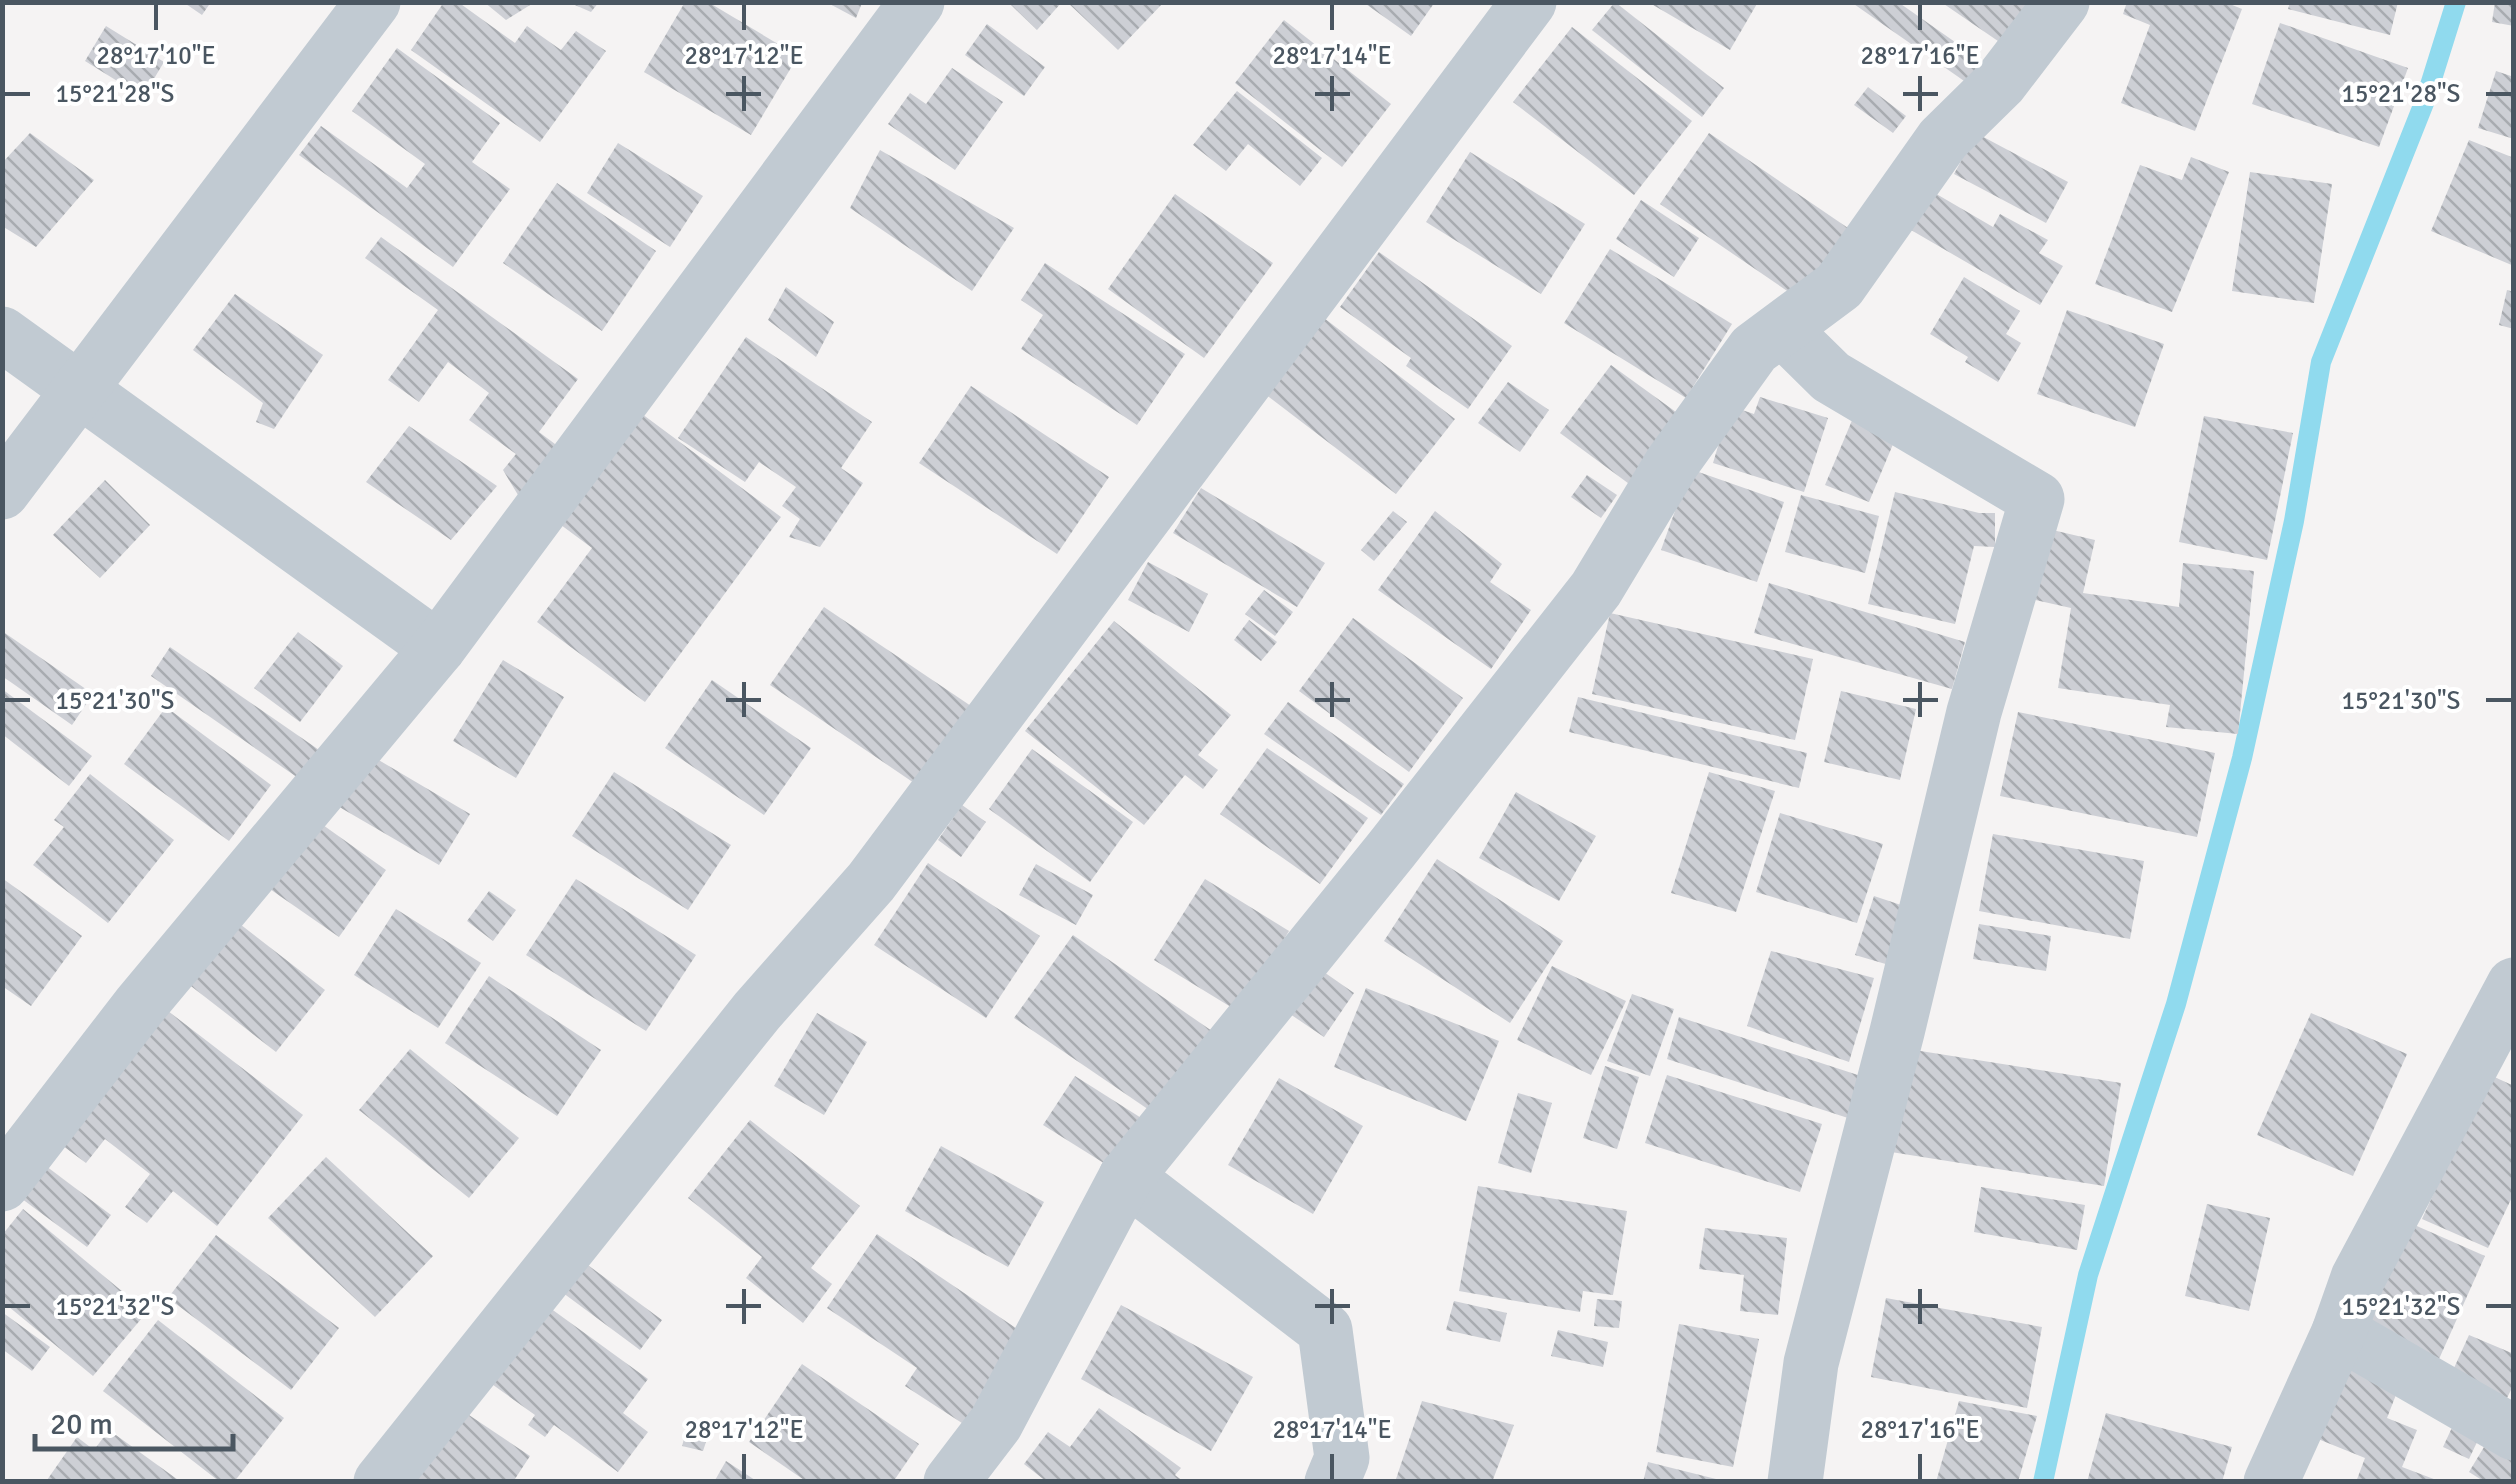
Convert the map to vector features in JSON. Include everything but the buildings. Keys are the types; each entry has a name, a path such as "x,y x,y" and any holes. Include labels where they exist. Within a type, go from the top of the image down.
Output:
{"street":[{"path":"2,492 373,2"},
{"path":"2,1184 140,1005 438,648 918,2"},
{"path":"380,1482 757,1010 872,882 1529,2"},
{"path":"951,1482 996,1423 1126,1178 1596,589 1672,463 1754,349 1839,286 1943,139 2000,83 2062,2"},
{"path":"1782,328 1831,376 2037,499 1974,712 1898,1032 1810,1363 1795,1482"},
{"path":"2,334 438,648"},
{"path":"2271,1482 2339,1332 2358,1278 2496,1060 2514,985"},
{"path":"1126,1178 1324,1330 1342,1458 1332,1482"},
{"path":"2339,1332 2514,1433"}],"waterway":[{"path":"2043,1482 2088,1275 2176,1004 2242,758 2294,521 2321,362 2426,98 2456,2"}]}
